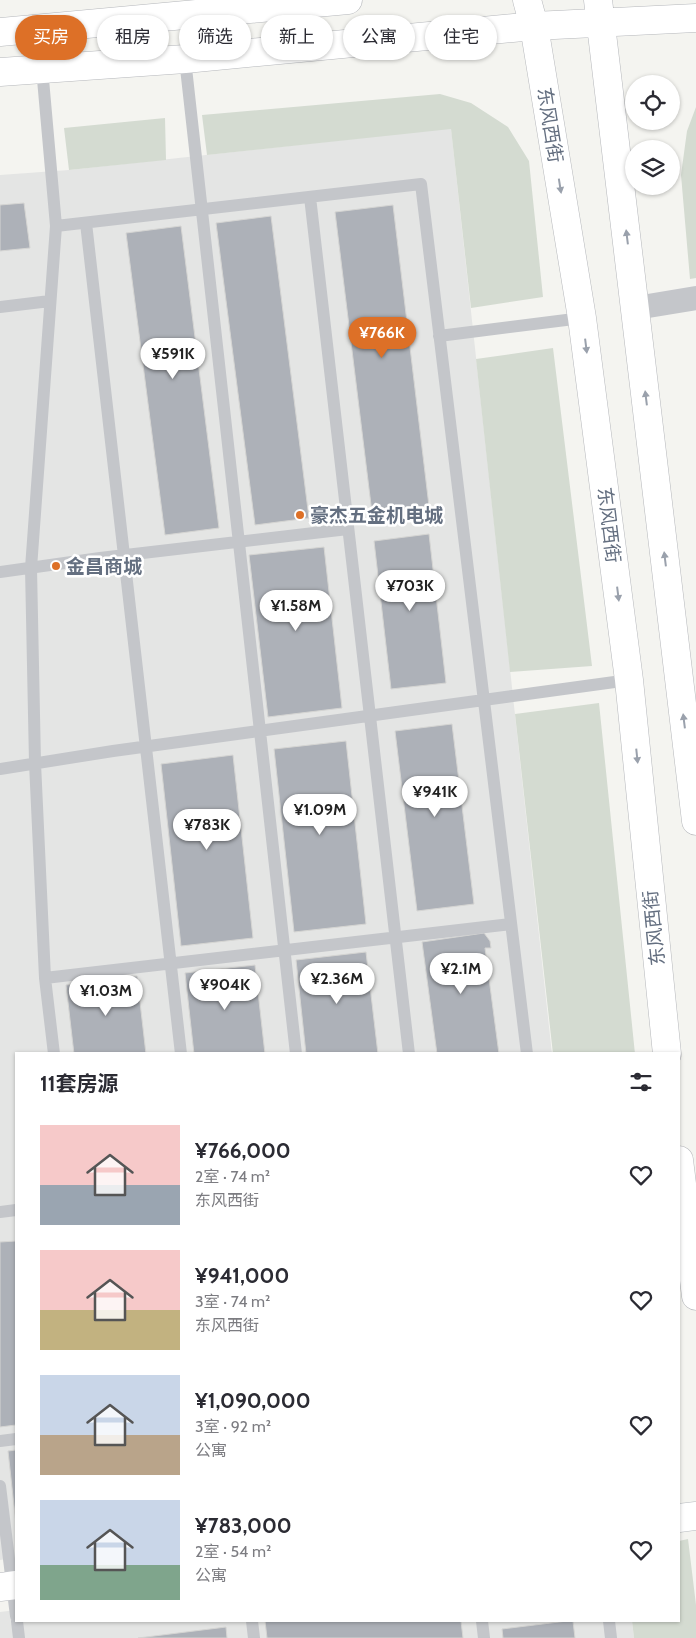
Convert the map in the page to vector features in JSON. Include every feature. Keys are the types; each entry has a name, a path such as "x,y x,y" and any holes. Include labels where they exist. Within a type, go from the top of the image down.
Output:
{"main road":[{"path":"0,32 348,0"},
{"name":"东风西街","path":"528,0 534,26 582,318 629,680 667,1052"},
{"path":"600,12 695,808"},
{"path":"251,53 534,26 600,12 696,18"},
{"path":"0,72 179,59"},
{"path":"680,1168 696,1296"},
{"path":"680,1518 696,1516"}],"street":[{"path":"636,308 696,298"}],"lane":[{"path":"185,60 296,1052"},
{"path":"42,68 56,226 31,568 35,764 46,978 54,1052"},
{"path":"56,226 421,184 527,1052"},
{"path":"310,197 409,1052"},
{"path":"86,223 181,1052"},
{"path":"0,306 50,301"},
{"path":"440,336 582,318"},
{"path":"0,572 124,554 348,529"},
{"path":"0,769 629,680"},
{"path":"46,978 511,924"},
{"path":"0,1212 15,1210"},
{"path":"0,1441 15,1439"},
{"path":"0,1486 10,1586 15,1611"},
{"path":"17,1622 19,1638"},
{"path":"252,1622 254,1638"},
{"path":"482,1622 484,1638"},
{"path":"609,1622 611,1638"}],"shaded area":[{"path":"440,94 471,103 508,127 529,161 543,297 471,308 451,129 207,155 202,115"},
{"path":"696,107 696,278 690,279 681,175 687,131"},
{"path":"165,118 166,160 69,170 64,128"},
{"name":"豪杰五金机电城","path":"451,128 552,1052 15,1052 15,1558 0,1560 0,175 69,170"},
{"path":"553,348 592,666 510,672 476,359"},
{"path":"599,703 635,1052 553,1052 515,714"},
{"path":"688,1539 696,1605 696,1638 634,1638 632,1622 680,1622 680,1541"},
{"path":"15,1610 15,1622 632,1622 634,1638 0,1638 0,1612"}],"building":[{"path":"24,203 30,248 0,251 0,205"},
{"path":"393,205 429,506 372,513 335,212"},
{"path":"271,216 309,518 255,525 216,223"},
{"path":"181,226 219,528 165,535 126,233"},
{"path":"429,534 446,683 391,689 374,541"},
{"path":"324,547 342,708 268,717 249,555"},
{"path":"452,724 474,904 417,911 395,731"},
{"path":"346,741 366,924 294,932 274,749"},
{"path":"233,755 253,938 181,946 161,764"},
{"path":"484,933 490,941 491,948 485,948 499,1052 437,1052 422,942"},
{"path":"366,952 378,1052 306,1052 296,960"},
{"path":"255,965 265,1052 194,1052 185,973"},
{"path":"137,976 146,1052 74,1052 66,985"},
{"path":"15,1241 15,1425 0,1427 0,1242"},
{"path":"15,1450 15,1515 8,1451"},
{"path":"265,1622 461,1622 463,1638 267,1638"},
{"path":"573,1622 575,1638 503,1638 502,1629"},
{"path":"226,1627 227,1638 138,1638"}],"place":[{"name":"豪杰五金机电城","path":"300,515"},
{"name":"金昌商城","path":"56,566"}]}
